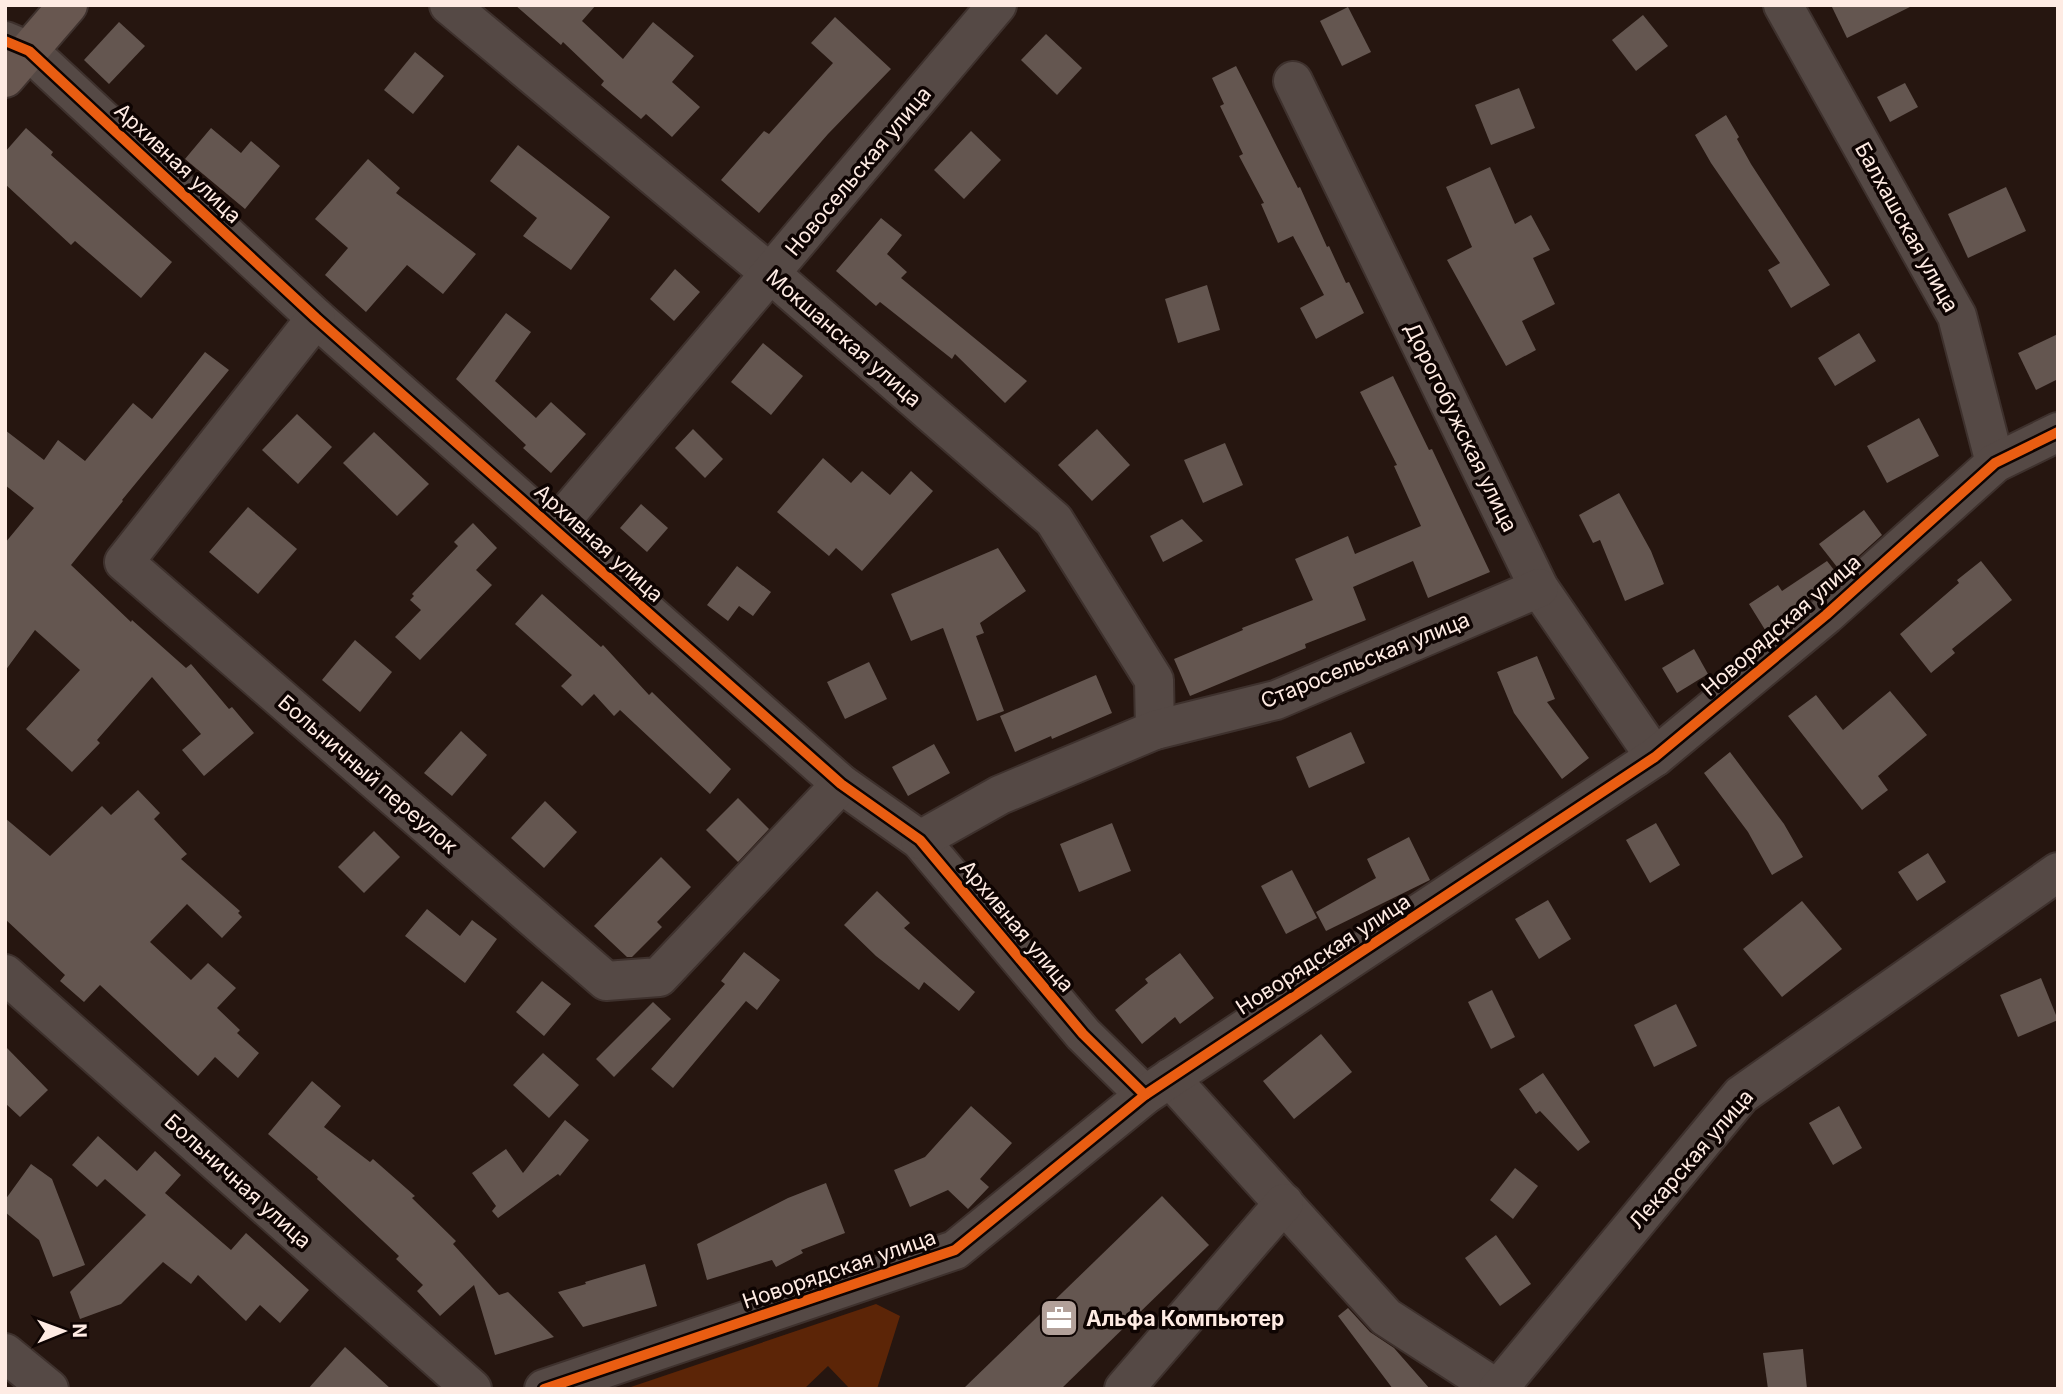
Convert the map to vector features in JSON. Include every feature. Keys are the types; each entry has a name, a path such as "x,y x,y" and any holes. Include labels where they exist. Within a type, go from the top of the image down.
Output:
{"main road":[{"path":"13,57 68,5"}],"street":[{"name":"Мокшанская улица","path":"449,5 771,274 1054,520 1154,680 1155,730"},
{"name":"Новосельская улица","path":"554,529 997,5"},
{"name":"Балхашская улица","path":"1783,5 1957,316 1995,463"},
{"name":"Архивная улица","path":"13,57 316,318 841,784 920,841 1083,1034 1157,1086 1284,1203 1386,1317 1497,1389"},
{"name":"Дорогобужская улица","path":"1293,81 1539,588 1655,757"},
{"name":"Больничный переулок","path":"316,318 124,562 606,981 659,977 841,784"},
{"name":"Новорядская улица","path":"544,1389 955,1250 1157,1086 1655,757 1826,615 1995,463 2058,432"},
{"name":"Старосельская улица","path":"920,841 1000,795 1155,730 1276,700 1539,588"},
{"name":"Лекарская улица","path":"1497,1389 1741,1095 2058,872"},
{"name":"Больничная улица","path":"5,974 472,1389"},
{"path":"1124,1389 1284,1203"},
{"path":"5,1353 49,1389"}],"shaded area":[{"path":"876,1304 900,1316 877,1389 850,1389 828,1366 804,1389 625,1389"}],"building":[{"path":"515,5 596,5 582,21 623,59 653,22 694,56 672,82 700,107 672,137 646,114 641,119 601,85 604,81 563,42 561,45"},
{"path":"1831,5 1914,5 1847,38"},
{"path":"1348,7 1371,52 1342,66 1320,21"},
{"path":"1643,15 1668,46 1636,71 1612,40"},
{"path":"835,17 891,69 828,134 759,213 721,180 764,131 769,134 833,63 811,43"},
{"path":"119,22 145,46 109,84 84,60"},
{"path":"1046,34 1082,68 1057,95 1021,60"},
{"path":"415,52 444,76 413,114 384,90"},
{"path":"1236,66 1298,188 1300,187 1327,247 1329,246 1364,313 1316,339 1300,308 1324,295 1293,236 1278,243 1261,204 1264,203 1239,156 1243,154 1220,106 1224,104 1212,78"},
{"path":"1905,83 1918,107 1890,122 1877,97"},
{"path":"1519,88 1535,128 1491,145 1475,105"},
{"path":"1726,115 1751,164 1830,285 1791,308 1768,270 1780,263 1711,163 1695,135"},
{"path":"26,128 53,152 51,155 172,262 141,298 75,241 71,245 5,184 5,152"},
{"path":"211,128 241,153 251,141 280,166 245,209 185,159"},
{"path":"971,131 1001,160 964,199 934,170"},
{"path":"518,145 610,217 571,270 523,236 537,218 490,181"},
{"path":"368,159 400,188 396,193 476,254 443,294 407,265 366,312 325,275 348,248 315,219"},
{"path":"1490,167 1515,224 1531,215 1550,250 1533,258 1555,304 1522,321 1536,350 1506,366 1447,260 1472,247 1446,187"},
{"path":"2006,187 2026,231 1968,258 1948,214"},
{"path":"881,218 902,235 887,254 907,272 901,278 1027,381 1005,403 955,354 952,359 880,302 876,306 836,271"},
{"path":"675,269 700,292 674,321 650,299"},
{"path":"1207,285 1220,330 1178,343 1165,299"},
{"path":"506,313 531,332 495,381 536,418 551,402 586,434 551,473 523,448 526,445 456,379"},
{"path":"1859,333 1876,361 1835,386 1818,358"},
{"path":"2058,334 2058,379 2036,390 2018,353"},
{"path":"763,343 803,376 771,415 731,382"},
{"path":"205,352 229,370 71,565 131,622 132,620 186,668 191,664 229,709 232,707 254,733 204,776 182,750 201,734 152,677 97,740 100,743 72,772 26,729 80,670 35,630 5,671 5,543 34,508 5,485 5,430 44,460 58,440 85,461 133,403 152,419"},
{"path":"1393,376 1429,450 1432,449 1490,572 1428,598 1413,561 1353,587 1366,620 1305,644 1306,648 1190,696 1174,659 1313,600 1295,559 1348,536 1355,554 1421,526 1394,466 1397,465 1360,392"},
{"path":"297,414 332,447 298,484 262,450"},
{"path":"1919,418 1939,456 1887,483 1867,446"},
{"path":"693,429 723,459 705,478 675,448"},
{"path":"1097,429 1130,465 1092,501 1058,465"},
{"path":"374,432 429,484 397,516 343,463"},
{"path":"1225,443 1243,485 1203,503 1184,460"},
{"path":"823,458 851,483 862,471 890,495 911,471 933,491 862,571 836,548 829,556 777,512"},
{"path":"1619,493 1651,551 1664,584 1625,601 1600,540 1593,543 1579,515"},
{"path":"641,504 668,528 647,552 620,528"},
{"path":"248,507 297,549 258,594 209,552"},
{"path":"1864,510 1882,535 1841,572 1819,544"},
{"path":"1182,519 1203,541 1163,562 1150,536"},
{"path":"473,523 497,548 476,570 492,585 420,660 395,637 421,610 410,600 414,596 412,594 458,546 454,542"},
{"path":"998,548 1026,591 980,623 984,633 976,636 1004,711 977,721 943,628 911,641 891,594"},
{"path":"1827,561 1838,575 1767,633 1749,604 1778,585 1782,591"},
{"path":"1981,561 2012,600 1952,649 1955,653 1931,673 1900,634"},
{"path":"737,566 771,592 753,616 739,606 728,621 707,605"},
{"path":"542,594 601,647 603,645 649,695 652,692 731,769 710,794 620,710 614,716 594,694 582,706 561,686 572,675 515,624"},
{"path":"355,640 392,672 360,712 322,680"},
{"path":"1694,649 1708,674 1677,693 1662,668"},
{"path":"1537,656 1555,699 1547,702 1589,758 1562,779 1514,713 1497,672"},
{"path":"869,662 887,699 845,719 827,682"},
{"path":"1096,675 1112,713 1015,752 1000,716"},
{"path":"1890,691 1927,735 1878,776 1888,790 1862,810 1788,716 1816,695 1843,730"},
{"path":"461,731 487,755 452,796 424,773"},
{"path":"1351,732 1365,763 1309,788 1296,757"},
{"path":"934,744 950,773 908,796 892,767"},
{"path":"1730,752 1784,824 1803,857 1772,875 1748,832 1704,773"},
{"path":"138,790 160,813 154,819 187,854 181,859 240,911 238,913 242,917 222,938 187,904 150,942 191,980 208,963 236,988 217,1008 240,1030 237,1033 259,1053 238,1078 215,1057 198,1076 100,985 84,1002 60,981 65,975 5,919 5,818 50,856 102,806 111,815"},
{"path":"738,798 769,829 738,862 706,830"},
{"path":"545,801 577,832 544,868 511,838"},
{"path":"1112,823 1131,871 1079,892 1060,844"},
{"path":"1656,823 1680,865 1650,883 1626,840"},
{"path":"374,831 400,857 364,893 338,867"},
{"path":"1409,837 1430,880 1326,931 1316,912 1376,878 1367,859"},
{"path":"1928,853 1946,882 1917,901 1898,872"},
{"path":"661,857 691,887 657,922 662,927 632,957 627,957 594,926"},
{"path":"1292,870 1317,918 1286,934 1261,886"},
{"path":"877,891 910,923 904,928 975,992 959,1011 924,982 919,990 876,956 844,925"},
{"path":"1548,900 1571,939 1539,959 1515,919"},
{"path":"1802,901 1842,949 1782,997 1743,949"},
{"path":"427,909 460,936 472,920 497,939 465,983 405,936"},
{"path":"744,952 780,980 757,1010 746,1001 673,1088 651,1069 725,984 721,981"},
{"path":"1180,953 1214,998 1180,1024 1175,1017 1142,1044 1115,1010 1148,983 1145,979"},
{"path":"2041,978 2058,1020 2018,1037 2000,995"},
{"path":"542,981 571,1004 544,1036 516,1012"},
{"path":"1492,990 1515,1037 1491,1049 1468,1002"},
{"path":"653,1002 671,1019 614,1077 596,1059"},
{"path":"1676,1004 1697,1046 1654,1067 1634,1025"},
{"path":"1321,1034 1352,1072 1294,1119 1263,1081"},
{"path":"5,1046 48,1090 20,1117 5,1103"},
{"path":"543,1053 579,1085 549,1118 513,1085"},
{"path":"1543,1073 1590,1142 1578,1151 1540,1111 1536,1114 1519,1089"},
{"path":"312,1081 341,1106 324,1127 370,1162 373,1159 415,1196 412,1198 456,1241 453,1244 499,1295 508,1292 554,1337 495,1355 474,1285 440,1316 417,1291 423,1285 396,1259 399,1256 317,1179 318,1177 268,1134"},
{"path":"971,1106 1012,1143 980,1179 989,1187 968,1209 948,1190 910,1207 894,1170 925,1157"},
{"path":"1839,1106 1862,1148 1833,1165 1809,1123"},
{"path":"565,1120 589,1140 560,1176 558,1174 498,1218 492,1211 496,1206 472,1173 506,1149 523,1173"},
{"path":"98,1136 137,1171 155,1151 181,1175 165,1193 231,1250 246,1233 309,1290 280,1323 260,1305 246,1321 198,1275 191,1284 163,1262 121,1304 80,1319 70,1292 146,1215 105,1179 97,1187 72,1165"},
{"path":"31,1164 52,1179 85,1265 53,1277 39,1240 5,1212 5,1200"},
{"path":"1515,1168 1538,1186 1513,1219 1490,1200"},
{"path":"826,1183 845,1233 801,1250 803,1253 776,1267 772,1260 707,1280 697,1244 788,1198"},
{"path":"1162,1196 1209,1245 1061,1389 963,1389"},
{"path":"1496,1235 1531,1284 1500,1306 1465,1258"},
{"path":"645,1264 657,1306 583,1327 558,1292 586,1284 585,1282"},
{"path":"1348,1308 1370,1332 1394,1348 1430,1389 1393,1389 1338,1316"},
{"path":"345,1347 391,1389 308,1389"},
{"path":"1803,1349 1807,1389 1768,1389 1763,1353"}],"cycle path":[{"path":"5,41 29,51 316,318 841,784 920,840 1083,1034 1145,1095"},
{"path":"544,1389 955,1250 1145,1095 1655,757 1826,615 1995,463 2058,432"}],"place":[{"name":"Альфа Компьютер","path":"1059,1318"}]}
